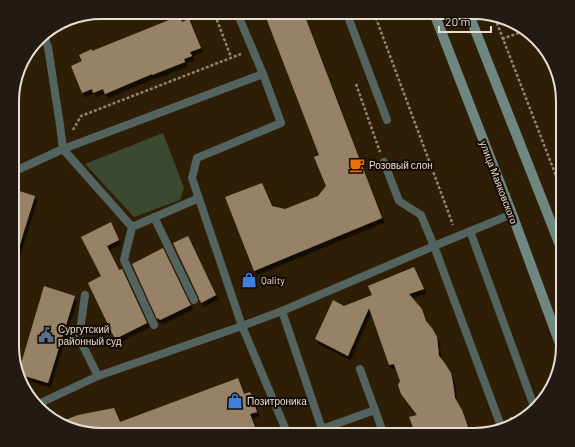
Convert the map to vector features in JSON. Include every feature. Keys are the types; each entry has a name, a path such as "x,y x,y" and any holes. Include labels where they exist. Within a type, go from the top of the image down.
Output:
{"main road":[{"name":"улица Маяковского","path":"436,19 512,214 556,333"},
{"path":"471,19 556,235"}],"lane":[{"path":"240,19 263,74 281,123 198,158 192,178 242,326 285,428"},
{"path":"349,19 387,120"},
{"path":"46,40 48,47 63,149 132,227"},
{"path":"19,169 63,149 263,74"},
{"path":"384,162 398,201 421,215 500,424"},
{"path":"132,227 199,198"},
{"path":"42,402 98,376 282,311 512,214"},
{"path":"154,217 194,300"},
{"path":"132,227 124,260 154,326"},
{"path":"470,231 533,403"},
{"path":"85,294 79,338 98,376"},
{"path":"282,311 322,428"},
{"path":"360,369 381,428"},
{"path":"325,428 375,410"}],"path":[{"path":"217,19 231,57"},
{"path":"496,22 556,176"},
{"path":"502,39 519,33"},
{"path":"63,149 81,116 231,57 253,50"},
{"path":"356,84 384,162"}],"green space":[{"path":"163,133 184,188 180,200 134,217 85,164"}],"building":[{"path":"172,19 180,19 182,22 189,19 201,48 190,52 192,56 184,59 185,62 105,94 103,89 93,93 92,89 82,93 71,66 82,61 79,55 92,49 92,51"},
{"path":"267,19 306,19 382,218 254,271 225,197 262,183 272,206 285,209 318,196 326,186 314,157 319,155"},
{"path":"19,191 35,196 19,247"},
{"path":"111,222 119,240 107,246 119,270 122,269 147,323 115,339 88,283 101,276 81,237"},
{"path":"188,236 216,295 201,303 173,243"},
{"path":"163,248 191,305 160,320 158,318 157,319 132,264"},
{"path":"414,267 424,289 409,294 422,309 426,321 437,337 439,356 451,373 455,398 462,410 468,428 413,428 409,417 417,415 401,394 398,385 400,381 394,364 389,365 369,308 348,356 315,339 333,300 344,306 372,295 368,286"},
{"name":"Сургутский районный суд","path":"44,286 75,296 48,383 24,376 21,363"},
{"path":"238,378 244,394 250,392 257,412 250,414 255,428 95,428 65,420 78,415 114,408 120,422"}],"place":[{"name":"Розовый слон","path":"357,165"},
{"name":"Qality","path":"249,280"},
{"name":"Сургутский районный суд","path":"46,335"},
{"name":"Позитроника","path":"235,401"}]}
